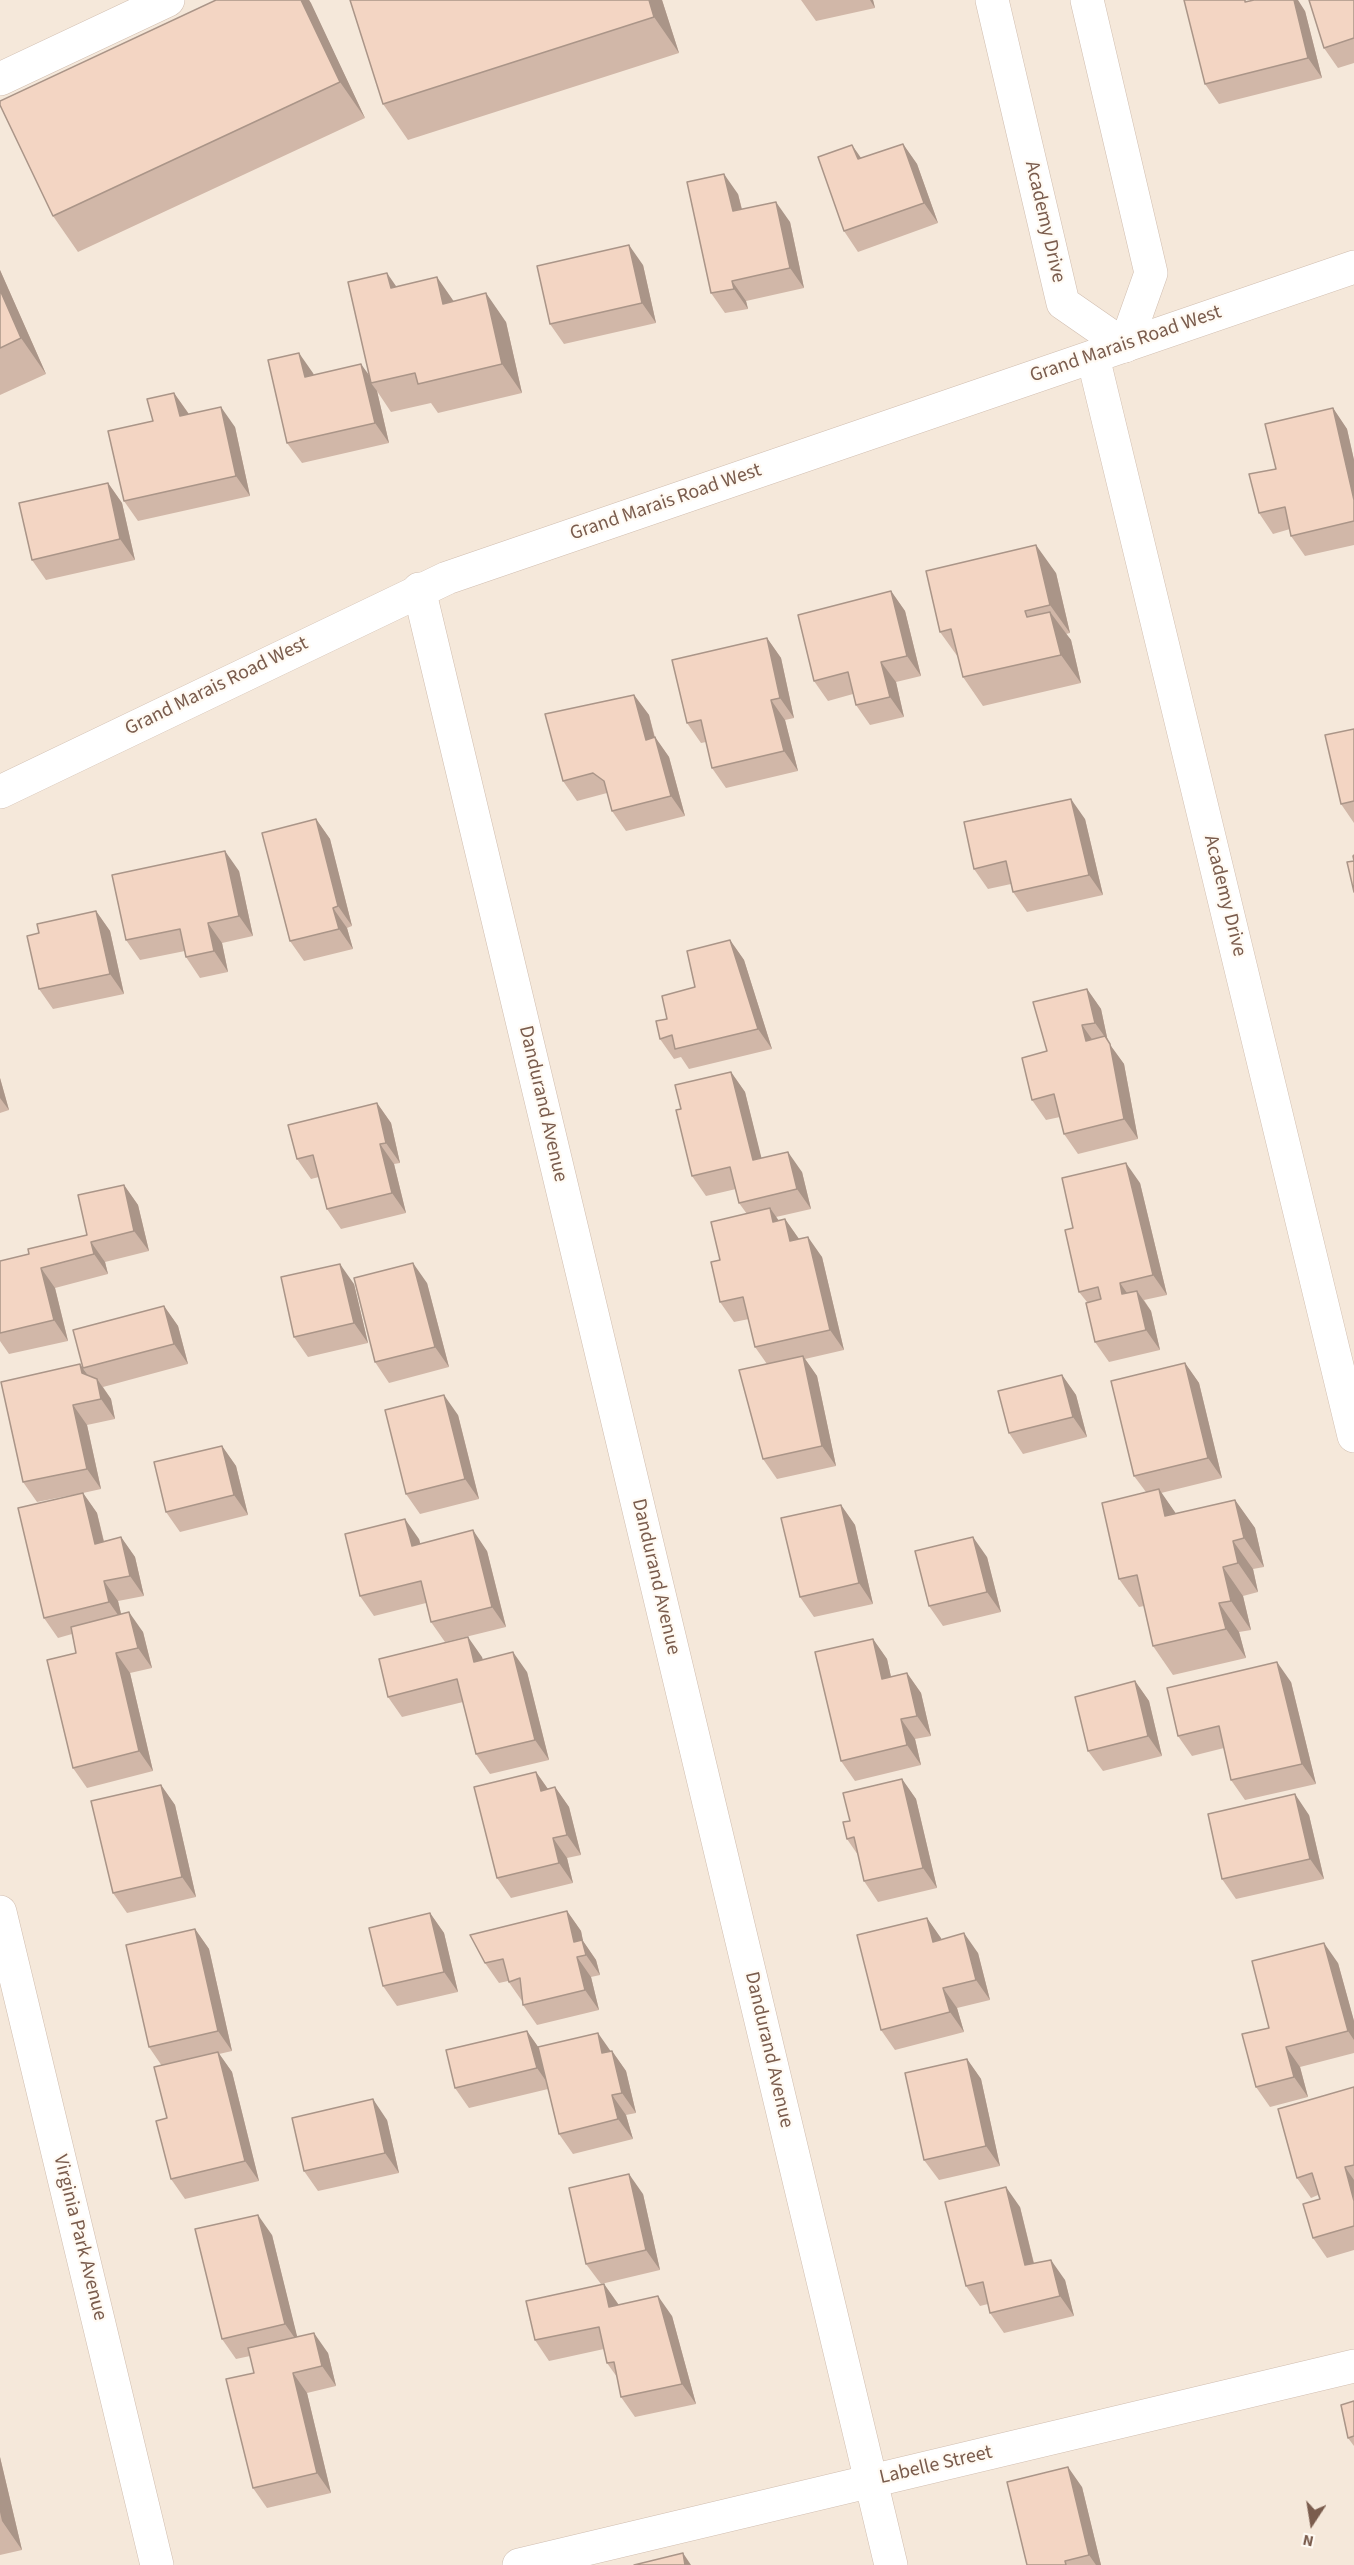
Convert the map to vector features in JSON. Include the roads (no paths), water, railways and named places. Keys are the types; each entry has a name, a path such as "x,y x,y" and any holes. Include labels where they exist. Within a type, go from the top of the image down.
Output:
{"street":[{"path":"0,79 168,0"},
{"name":"Academy Drive","path":"992,0 1063,303 1125,346"},
{"path":"1088,0 1151,273 1125,346"},
{"name":"Grand Marais Road West","path":"0,792 419,589 447,578 1354,267"},
{"name":"Academy Drive","path":"1093,357 1354,1436"},
{"name":"Dandurand Avenue","path":"419,589 891,2565"},
{"name":"Virginia Park Avenue","path":"0,1912 157,2565"},
{"name":"Labelle Street","path":"519,2565 1354,2366"}]}
